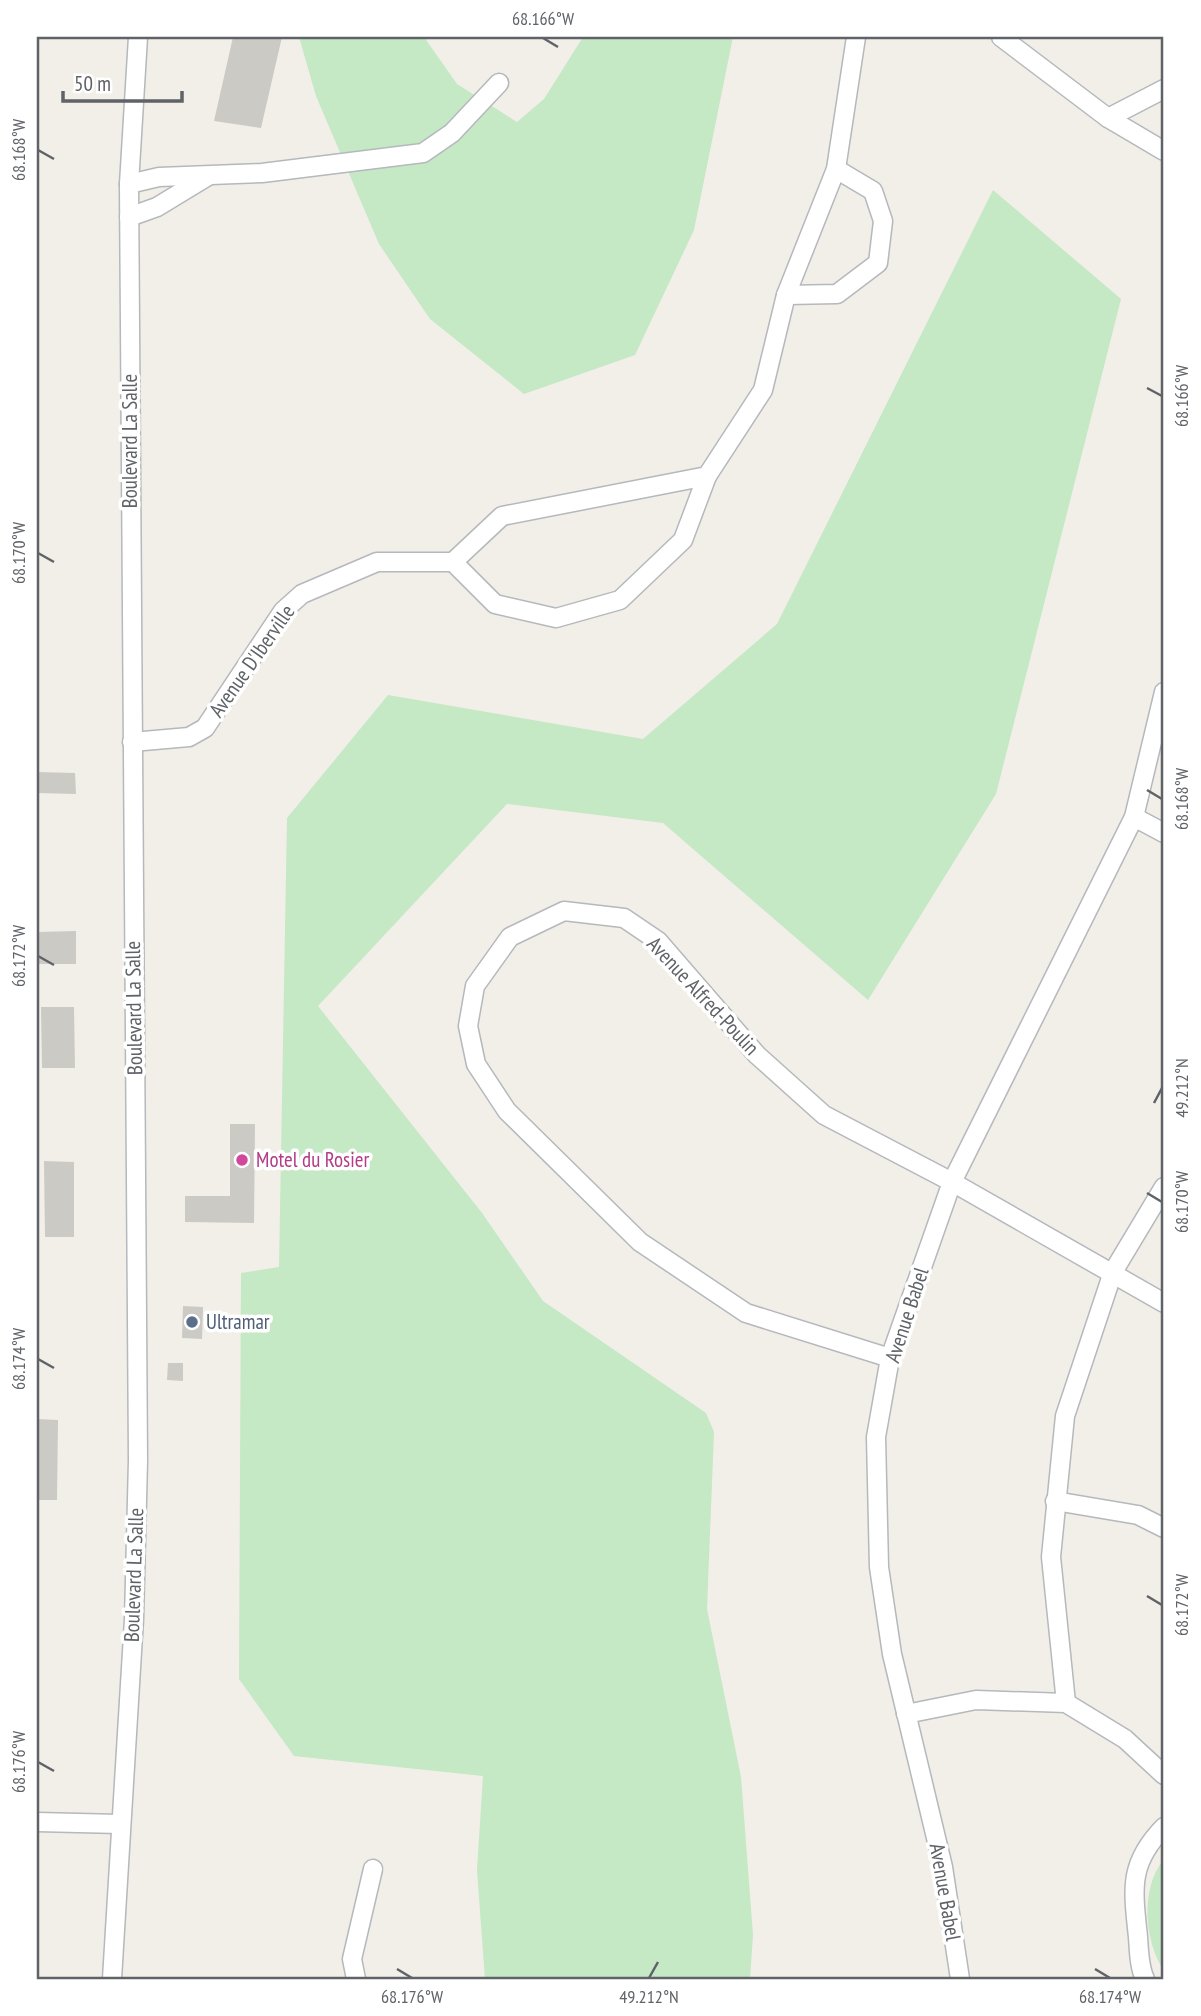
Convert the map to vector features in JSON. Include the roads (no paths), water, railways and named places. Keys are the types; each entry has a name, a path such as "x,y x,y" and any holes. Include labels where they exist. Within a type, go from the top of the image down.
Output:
{"street":[{"name":"Boulevard La Salle","path":"112,1979 134,1619 138,1460 129,184 138,37"},
{"path":"707,476 502,516 453,562 495,604 556,618 620,600 683,540 707,476 763,390 786,295 836,169 856,37"},
{"path":"1001,37 1108,118 1164,152"},
{"path":"129,184 159,177 262,173 423,152 452,133 499,83"},
{"path":"1108,118 1164,89"},
{"path":"786,295 837,294 878,263 883,221 873,191 836,169"},
{"path":"129,217 157,207 211,174"},
{"name":"Avenue D'Iberville","path":"132,742 189,737 205,728 283,611 302,594 377,562 453,562"},
{"name":"Avenue Babel","path":"960,1979 943,1867 906,1714 879,1567 876,1437 890,1359 952,1182 1133,817 1164,692"},
{"path":"1133,817 1164,833"},
{"name":"Avenue Alfred-Poulin","path":"890,1359 746,1313 640,1242 507,1111 476,1064 468,1026 475,986 510,937 564,911 624,918 657,941 757,1055 824,1115 952,1182 1114,1272 1164,1303"},
{"path":"1066,1703 1051,1557 1065,1416 1114,1272 1164,1187"},
{"path":"1055,1501 1138,1515 1164,1528"},
{"path":"906,1714 976,1700 1066,1703 1125,1739 1164,1775"},
{"path":"37,1822 120,1824"},
{"path":"1145,1979 1139,1951 1133,1883 1147,1845 1164,1827"},
{"path":"356,1979 352,1959 373,1869"}],"place":[{"name":"Motel du Rosier","path":"242,1160"},
{"name":"Ultramar","path":"192,1322"}]}
